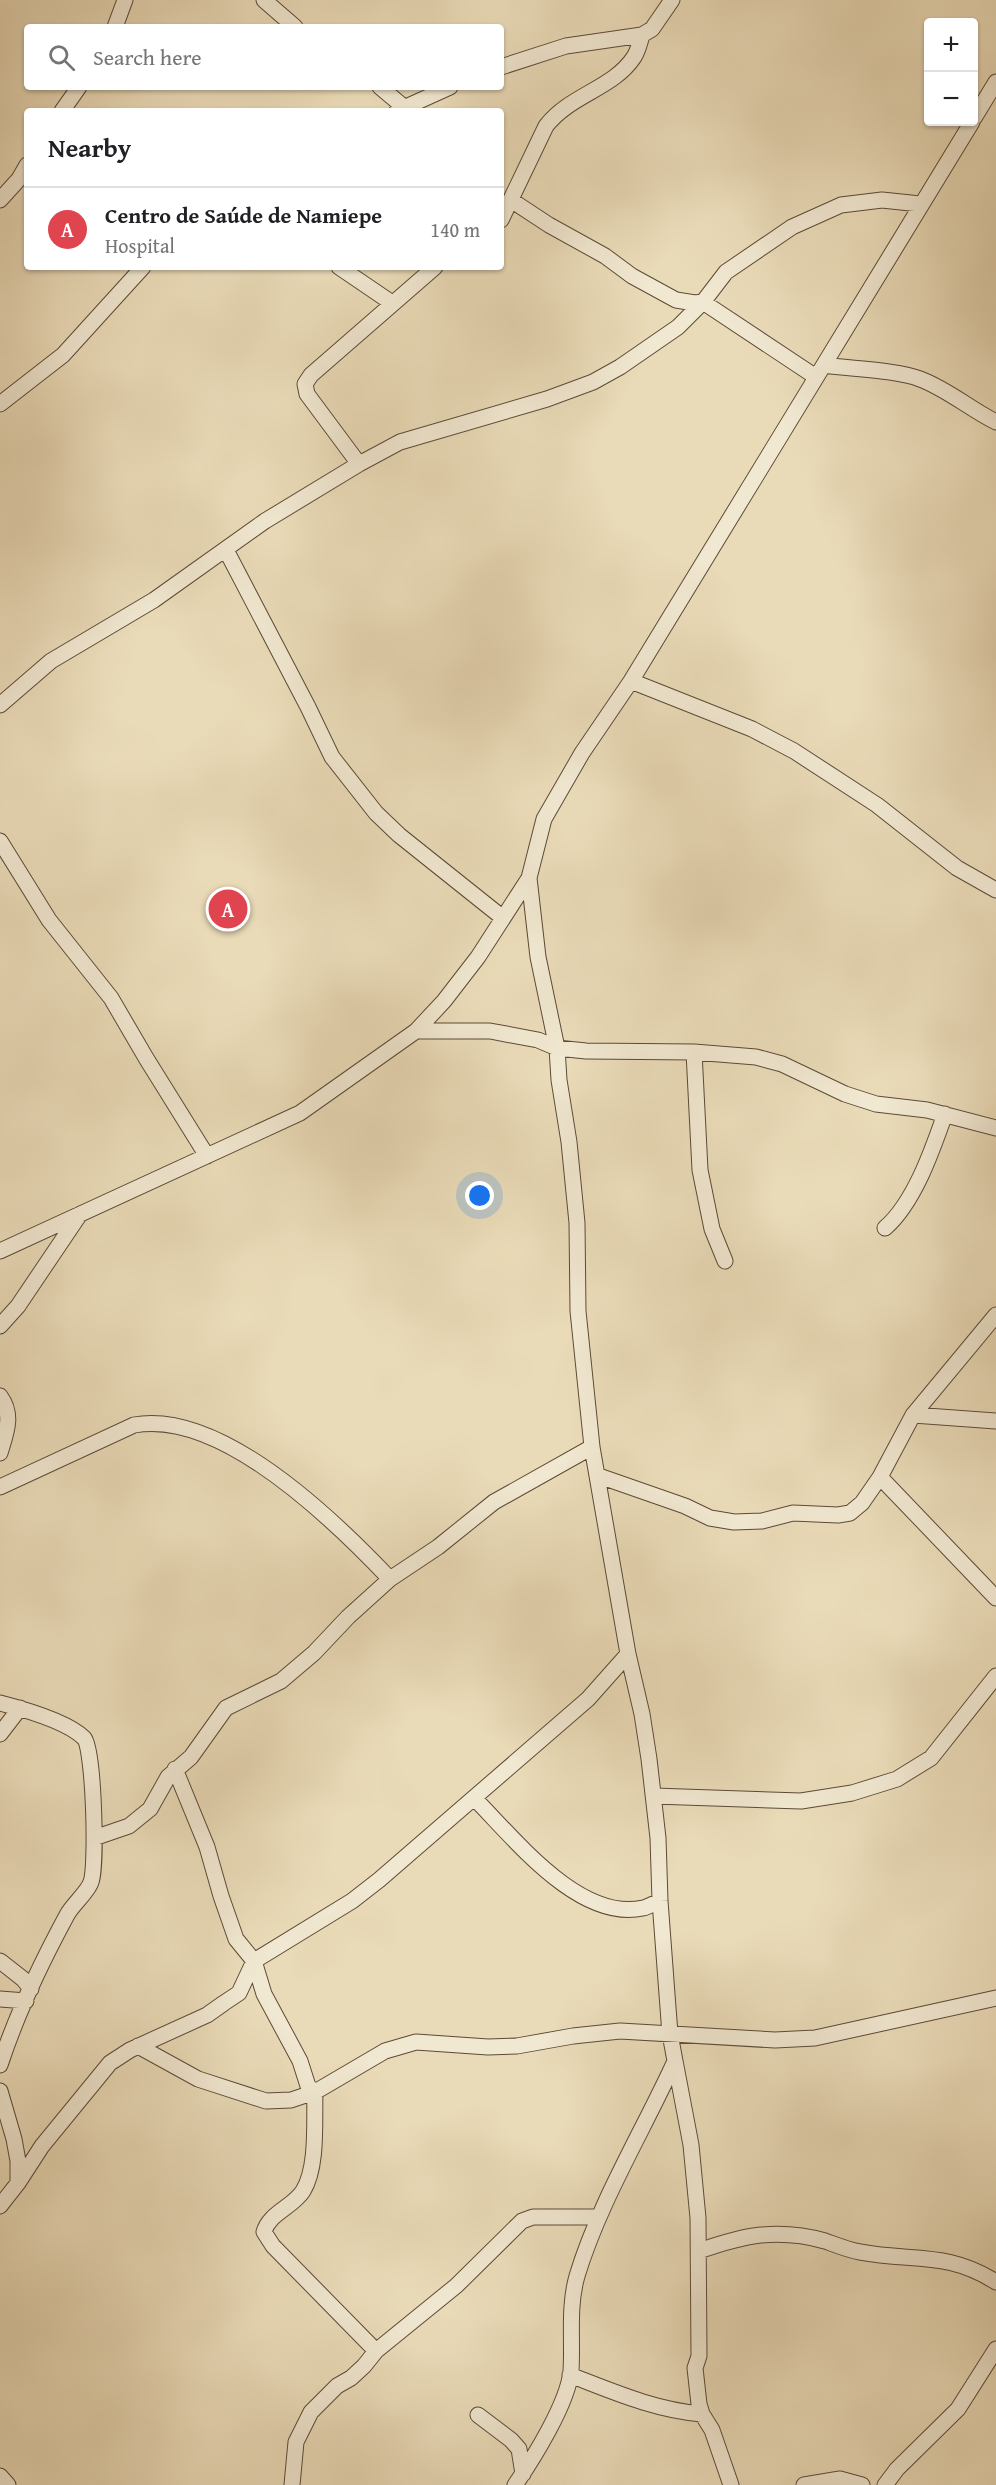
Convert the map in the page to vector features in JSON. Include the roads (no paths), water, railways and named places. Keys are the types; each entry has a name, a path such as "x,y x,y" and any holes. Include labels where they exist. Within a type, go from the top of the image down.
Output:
{"street":[{"path":"116,24 125,0"},
{"path":"264,0 292,24"},
{"path":"504,66 566,46 642,35 652,29 672,0"},
{"path":"504,214 536,143 556,114 625,69 636,55 642,35"},
{"path":"978,112 996,82"},
{"path":"64,108 77,90"},
{"path":"383,90 400,108"},
{"path":"403,108 443,90"},
{"path":"0,1251 300,1113 416,1031 444,1002 529,878 544,819 582,753 631,681 969,126"},
{"path":"0,200 24,170"},
{"path":"511,200 549,225 605,256 632,276 676,300 703,302 820,371 900,374 920,379 938,386 996,422"},
{"path":"0,705 51,661 154,600 265,521 400,442 547,399 593,382 651,347 678,327 703,302 726,272 792,227 841,205 882,200 920,204"},
{"path":"0,404 63,355 140,270"},
{"path":"343,270 392,303"},
{"path":"360,464 307,394 305,384 311,375 431,270"},
{"path":"226,550 332,757 376,813 430,861 503,918"},
{"path":"631,681 752,729 795,751 877,805 957,868 996,890"},
{"path":"0,841 49,920 111,998 207,1156"},
{"path":"529,878 538,957 556,1048 577,1223 578,1311 592,1447 599,1476 628,1654 642,1714 654,1796 670,2034 691,2145 699,2251 699,2356 695,2368 702,2414 712,2430 731,2485"},
{"path":"416,1031 490,1031 538,1040 556,1048 614,1053 694,1052 756,1057 782,1064 845,1094 876,1104 945,1114 996,1128"},
{"path":"694,1052 700,1170 712,1229 725,1261"},
{"path":"885,1228 898,1216 909,1199 945,1114"},
{"path":"0,1326 18,1306 80,1214"},
{"path":"599,1476 685,1506 710,1518 748,1523 793,1513 838,1515 850,1513 862,1503 880,1477 913,1415 996,1315"},
{"path":"0,1396 9,1413 0,1453"},
{"path":"913,1415 996,1421"},
{"path":"0,1487 134,1425 156,1422 180,1426 250,1459 283,1481 320,1509 390,1579"},
{"path":"94,1838 129,1826 150,1809 174,1769 191,1757 226,1708 282,1681 390,1579 438,1547 494,1502 592,1447"},
{"path":"880,1477 996,1598"},
{"path":"0,2206 18,2184 48,2137 110,2063 138,2046 207,2015 238,1993 254,1961 352,1901 588,1699 628,1654"},
{"path":"654,1796 801,1801 852,1794 897,1779 931,1758 996,1676"},
{"path":"0,1703 50,1719 83,1737 88,1745 92,1761 94,1838 91,1883 69,1912 28,1995 0,2065"},
{"path":"0,1734 20,1708"},
{"path":"174,1769 207,1847 236,1938 254,1961 264,1994 300,2061 308,2086 315,2092"},
{"path":"474,1798 553,1877 576,1894 597,1904 620,1908 642,1908 660,1901"},
{"path":"0,1961 23,1979 28,1995"},
{"path":"0,1999 28,1995"},
{"path":"138,2046 198,2079 266,2101 291,2100 315,2092 385,2051 416,2042 488,2047 535,2044 573,2036 620,2031 763,2039 815,2038 996,1998"},
{"path":"519,2480 558,2409 570,2374 571,2305 577,2277 599,2217 675,2061"},
{"path":"0,2091 14,2139 18,2161 18,2184"},
{"path":"315,2092 313,2146 308,2180 302,2192 270,2220 264,2232 273,2246 376,2351"},
{"path":"292,2485 296,2442 310,2412 337,2386 351,2378 364,2366 376,2351 456,2286 522,2222 533,2217 599,2217"},
{"path":"699,2251 761,2235 799,2235 858,2252 905,2258 933,2258 959,2264 980,2272 996,2282"},
{"path":"885,2485 897,2469 958,2409 996,2349"},
{"path":"570,2374 647,2404 669,2410 702,2414"},
{"path":"478,2415 511,2440 519,2450 519,2480"},
{"path":"0,2476 8,2485"},
{"path":"804,2485 840,2479 862,2485"}],"place":[{"name":"Centro de Saúde de Namiepe","path":"228,909"}]}
